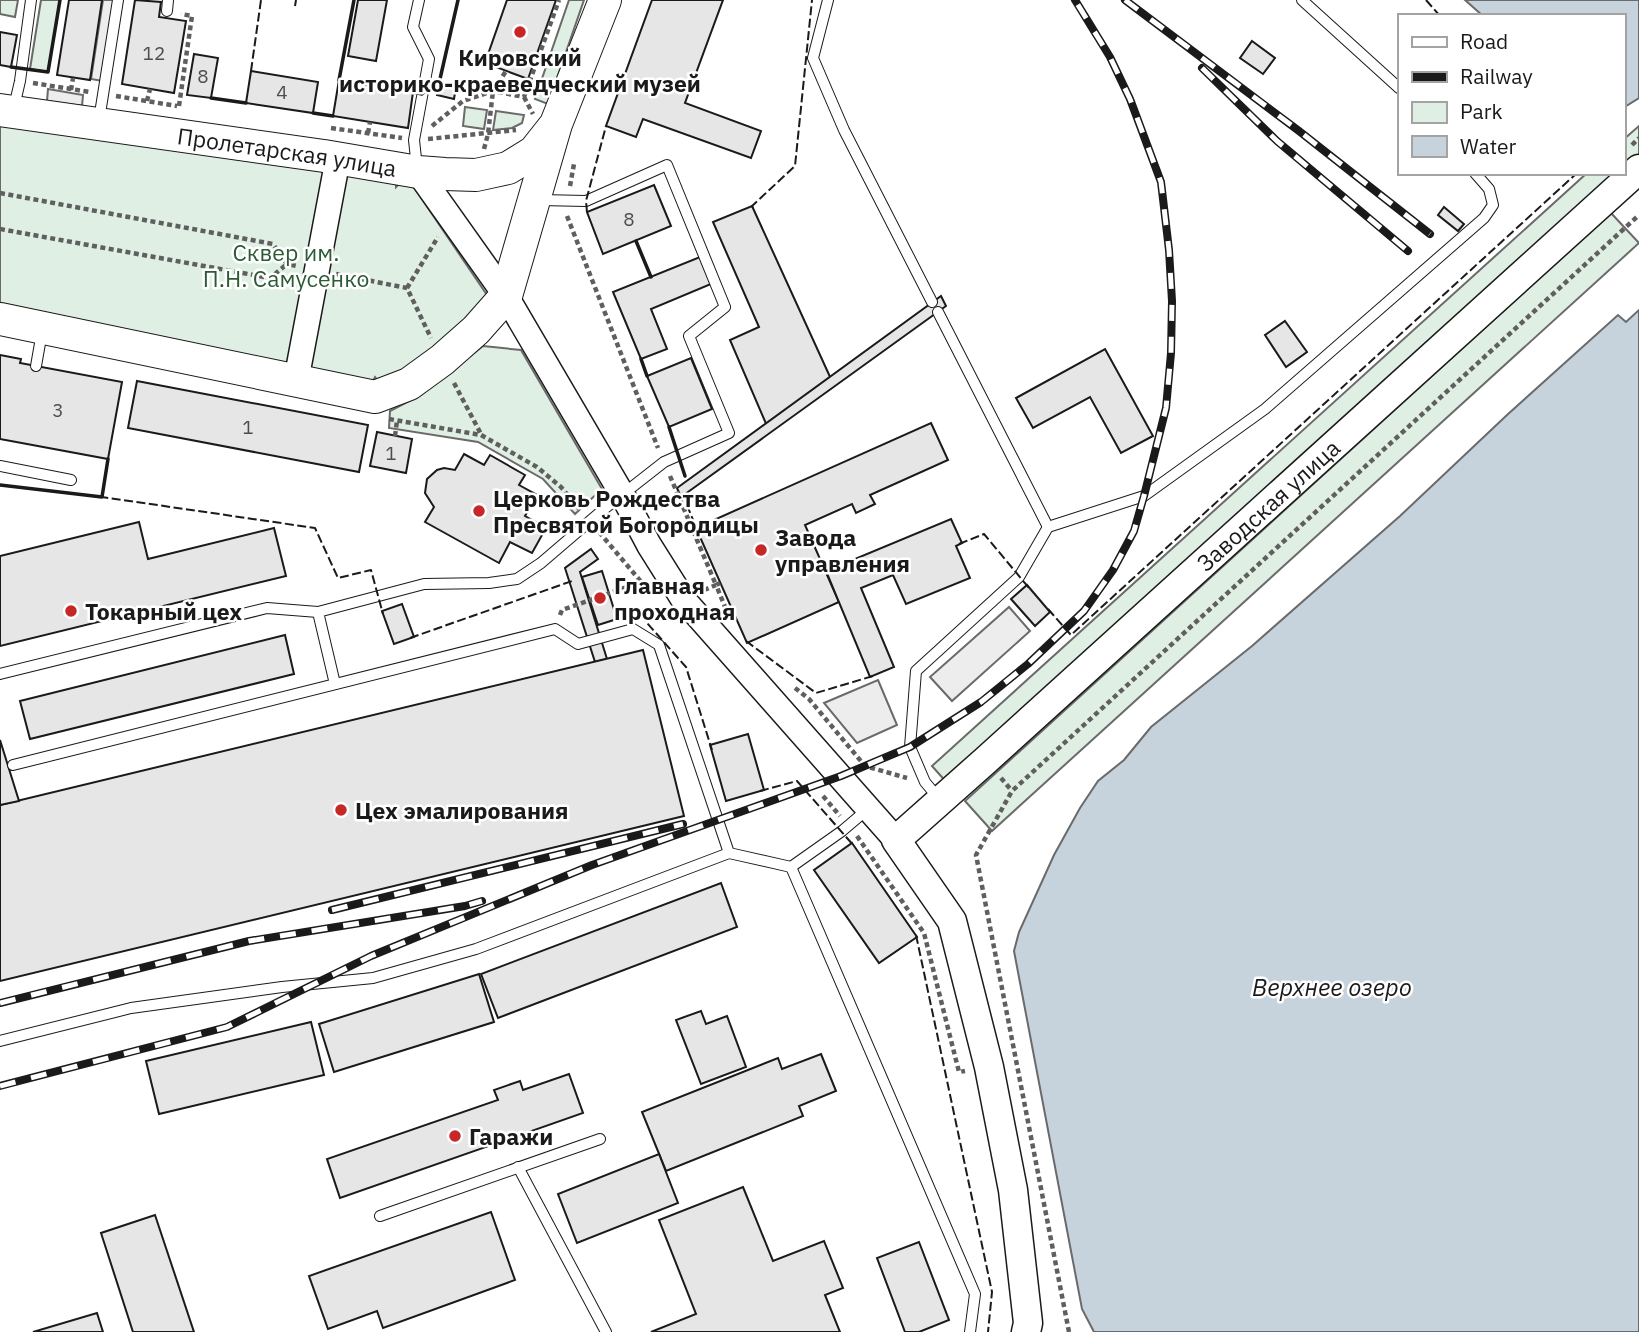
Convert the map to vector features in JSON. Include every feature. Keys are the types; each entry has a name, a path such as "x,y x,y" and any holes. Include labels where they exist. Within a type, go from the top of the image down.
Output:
{"main road":[{"path":"0,319 296,381 377,407 442,360 476,330 506,296 534,200 539,120 605,0"},
{"name":"Пролетарская улица","path":"6,111 101,109 338,158 418,172 476,175 508,168 534,152 539,120"},
{"name":"Заводская улица","path":"896,839 933,791 1639,169"},
{"path":"896,839 952,921 989,1067 1013,1190 1028,1323 1026,1332"}],"street":[{"path":"296,381 338,158"},
{"path":"418,172 506,296 683,600 896,839"},
{"path":"476,330 502,330 530,337"}],"lane":[{"path":"6,111 20,81 31,0"},
{"path":"101,109 118,0"},
{"path":"418,172 414,140 429,59 413,27 419,0"},
{"path":"828,0 813,58 844,131 1048,527"},
{"path":"1302,0 1398,87"},
{"path":"0,674 267,607 318,612 424,584 489,583 517,579 541,563 664,462 729,433 689,336 725,307 667,165 586,201 534,200"},
{"path":"933,791 911,747 916,671 1019,577 1048,527 1144,496 1265,408 1485,218 1493,205 1489,189 1477,175"},
{"path":"36,366 42,328"},
{"path":"0,466 71,480"},
{"path":"318,612 335,684"},
{"path":"13,765 555,629 578,644 634,629 659,645 729,853"},
{"path":"0,1041 131,1008 282,987 373,978 476,949 729,853 792,867 869,808"},
{"path":"792,867 975,1294 970,1332"},
{"path":"380,1216 600,1139"},
{"path":"518,1167 606,1332"}],"path":[{"path":"524,97 559,0"},
{"path":"168,6 192,16 179,106"},
{"path":"71,90 73,78"},
{"path":"20,81 71,90 101,109 147,101 192,108"},
{"path":"147,101 150,89"},
{"path":"414,140 463,101 493,91 524,97 539,120"},
{"path":"368,133 370,122"},
{"path":"328,127 414,140 513,132 524,126"},
{"path":"576,157 567,219 732,623"},
{"path":"0,193 273,244 287,264 300,267"},
{"path":"1069,1332 976,855 1012,791 1639,215"},
{"path":"0,229 270,278 287,264"},
{"path":"327,272 407,288 481,435"},
{"path":"377,407 397,421 481,435 537,467 561,487 664,608 718,584"},
{"path":"395,436 397,421"},
{"path":"555,629 562,610 641,582"},
{"path":"787,682 808,699 865,766 933,791"},
{"path":"822,794 848,825"},
{"path":"857,836 924,933 960,1072 989,1067"}],"green space":[{"path":"0,0 18,0 15,17 0,14"},
{"path":"41,0 60,0 48,72 30,69"},
{"path":"569,0 584,0 548,104 535,99"},
{"path":"465,107 487,110 484,129 463,126"},
{"path":"496,111 524,115 522,123 512,128 493,130"},
{"name":"Сквер им. П.Н. Самусенко","path":"0,125 396,182 396,187 399,184 413,186 487,295 464,321 424,356 379,382 375,377 372,383 0,303"},
{"path":"1639,126 1639,159 1625,172 1625,138"},
{"path":"1585,175 1621,175 948,784 932,766"},
{"path":"1611,213 1639,243 992,831 965,801"},
{"path":"483,346 521,350 602,489 575,514 543,479 478,442 389,428 390,411 421,395"}],"shaded area":[{"path":"103,0 116,0 103,81 91,79"},
{"path":"48,89 83,95 82,106 47,101"},
{"path":"1009,607 1030,631 952,701 930,677"},
{"path":"878,680 897,725 857,743 824,703"}],"water":[{"path":"1465,0 1639,0 1639,98 1625,107 1625,14 1481,14"},
{"name":"Верхнее озеро","path":"1639,310 1639,1332 1094,1332 1082,1309 1014,951 1019,932 1054,855 1098,781 1124,760 1151,727 1252,646 1400,516 1618,315 1626,322"}],"building":[{"path":"69,0 102,0 90,80 57,75"},
{"path":"135,0 161,2 159,17 186,21 174,93 122,84"},
{"path":"358,0 387,0 376,61 348,56"},
{"name":"Кировский историко-краеведческий музей","path":"507,0 556,0 528,79 485,63"},
{"path":"652,0 723,0 685,103 761,131 751,158 643,119 636,137 606,126"},
{"path":"0,32 17,35 11,67 0,65"},
{"path":"1252,41 1275,58 1263,74 1240,58"},
{"path":"194,54 218,58 211,98 187,95"},
{"path":"251,71 318,82 313,113 246,103"},
{"path":"339,80 413,92 408,128 333,116"},
{"path":"439,83 456,87 454,99 437,95"},
{"path":"654,185 671,226 603,254 587,212"},
{"path":"752,206 831,379 767,426 730,340 759,327 713,222"},
{"path":"1444,207 1464,224 1458,231 1438,215"},
{"path":"700,257 711,284 651,309 667,349 641,359 613,292"},
{"path":"941,296 946,306 681,497 677,488"},
{"path":"1285,321 1307,352 1286,367 1265,335"},
{"path":"1105,349 1153,436 1121,453 1090,397 1033,428 1016,398"},
{"path":"0,355 21,359 20,363 122,382 108,459 0,439"},
{"path":"691,358 712,409 669,427 647,376"},
{"path":"137,381 368,425 359,472 128,428"},
{"name":"Завода управления","path":"931,423 948,460 870,495 875,504 856,513 852,504 805,525 839,602 747,643 696,528"},
{"path":"377,432 412,439 406,473 370,466"},
{"name":"Церковь Рождества Пресвятой Богородицы","path":"464,454 484,465 490,455 525,475 519,485 537,495 525,516 546,528 532,553 510,542 499,563 425,522 434,507 425,493 427,479 437,470 455,470"},
{"path":"951,519 962,543 956,546 970,578 906,604 893,575 861,588 894,667 870,677 826,571"},
{"name":"Токарный цех","path":"139,522 148,559 274,528 286,576 0,646 0,556"},
{"path":"591,549 598,559 580,572 607,659 595,662 565,568"},
{"name":"Главная проходная","path":"602,571 617,619 598,625 582,577"},
{"path":"1027,585 1050,612 1035,626 1011,599"},
{"path":"402,604 414,637 394,644 382,611"},
{"path":"285,635 294,674 30,739 20,701"},
{"name":"Цех эмалирования","path":"643,650 684,816 0,981 0,805"},
{"path":"748,734 764,790 726,801 710,745"},
{"path":"0,740 19,801 0,805"},
{"path":"852,843 917,937 879,963 814,870"},
{"path":"721,883 737,927 498,1018 481,974"},
{"path":"479,974 494,1022 334,1072 319,1024"},
{"path":"701,1011 706,1024 727,1016 746,1067 701,1084 676,1020"},
{"path":"311,1022 324,1075 159,1114 146,1061"},
{"path":"821,1054 836,1091 799,1106 803,1116 666,1171 642,1112 778,1058 782,1069"},
{"name":"Гаражи","path":"569,1074 583,1113 340,1198 327,1159 498,1100 494,1090 520,1081 523,1090"},
{"path":"659,1154 678,1203 577,1243 558,1194"},
{"path":"743,1187 773,1261 824,1241 843,1288 825,1295 840,1332 651,1332 696,1314 659,1220"},
{"path":"491,1212 515,1280 383,1328 377,1311 328,1329 309,1276"},
{"path":"155,1215 194,1332 133,1332 101,1233"},
{"path":"919,1242 949,1320 919,1332 905,1332 877,1258"},
{"path":"97,1313 103,1332 33,1332"}],"railway":[{"path":"0,1086 227,1027 371,956 592,865 841,776 910,747 981,702 1028,664 1084,611 1113,570 1134,531 1144,496 1166,408 1172,301 1161,182 1130,99 1110,57 1075,0"},
{"path":"1125,0 1430,234"},
{"path":"1202,68 1277,141 1408,251"},
{"path":"332,910 683,824"},
{"path":"0,1003 249,941 482,901"}],"fence":[{"path":"251,71 261,0"},
{"path":"295,6 296,0"},
{"path":"753,208 752,206 795,166 812,0"},
{"path":"1426,0 1438,14"},
{"path":"587,212 586,201 606,126"},
{"path":"1048,609 1071,635 1575,175"},
{"path":"0,485 315,528 338,578 371,570 383,614"},
{"path":"682,493 698,532"},
{"path":"959,544 984,534 1029,588"},
{"path":"410,638 572,581"},
{"path":"617,617 639,614 686,667 712,750"},
{"path":"746,641 816,693 873,676"},
{"path":"760,791 797,781 854,846"},
{"path":"916,935 992,1292 988,1332"}],"wall":[{"path":"11,67 48,72 60,0"},
{"path":"339,80 354,0"},
{"path":"413,92 422,94 440,79 458,0"},
{"path":"211,98 246,103"},
{"path":"313,113 333,116"},
{"path":"636,241 651,277"},
{"path":"641,359 647,376"},
{"path":"669,427 685,476"},
{"path":"0,485 102,497 108,459"}],"place":[{"name":"Кировский историко-краеведческий музей","path":"520,32"},
{"name":"Церковь Рождества Пресвятой Богородицы","path":"479,511"},
{"name":"Завода управления","path":"761,550"},
{"name":"Главная проходная","path":"600,598"},
{"name":"Токарный цех","path":"71,611"},
{"name":"Цех эмалирования","path":"341,810"},
{"name":"Гаражи","path":"455,1136"}]}
